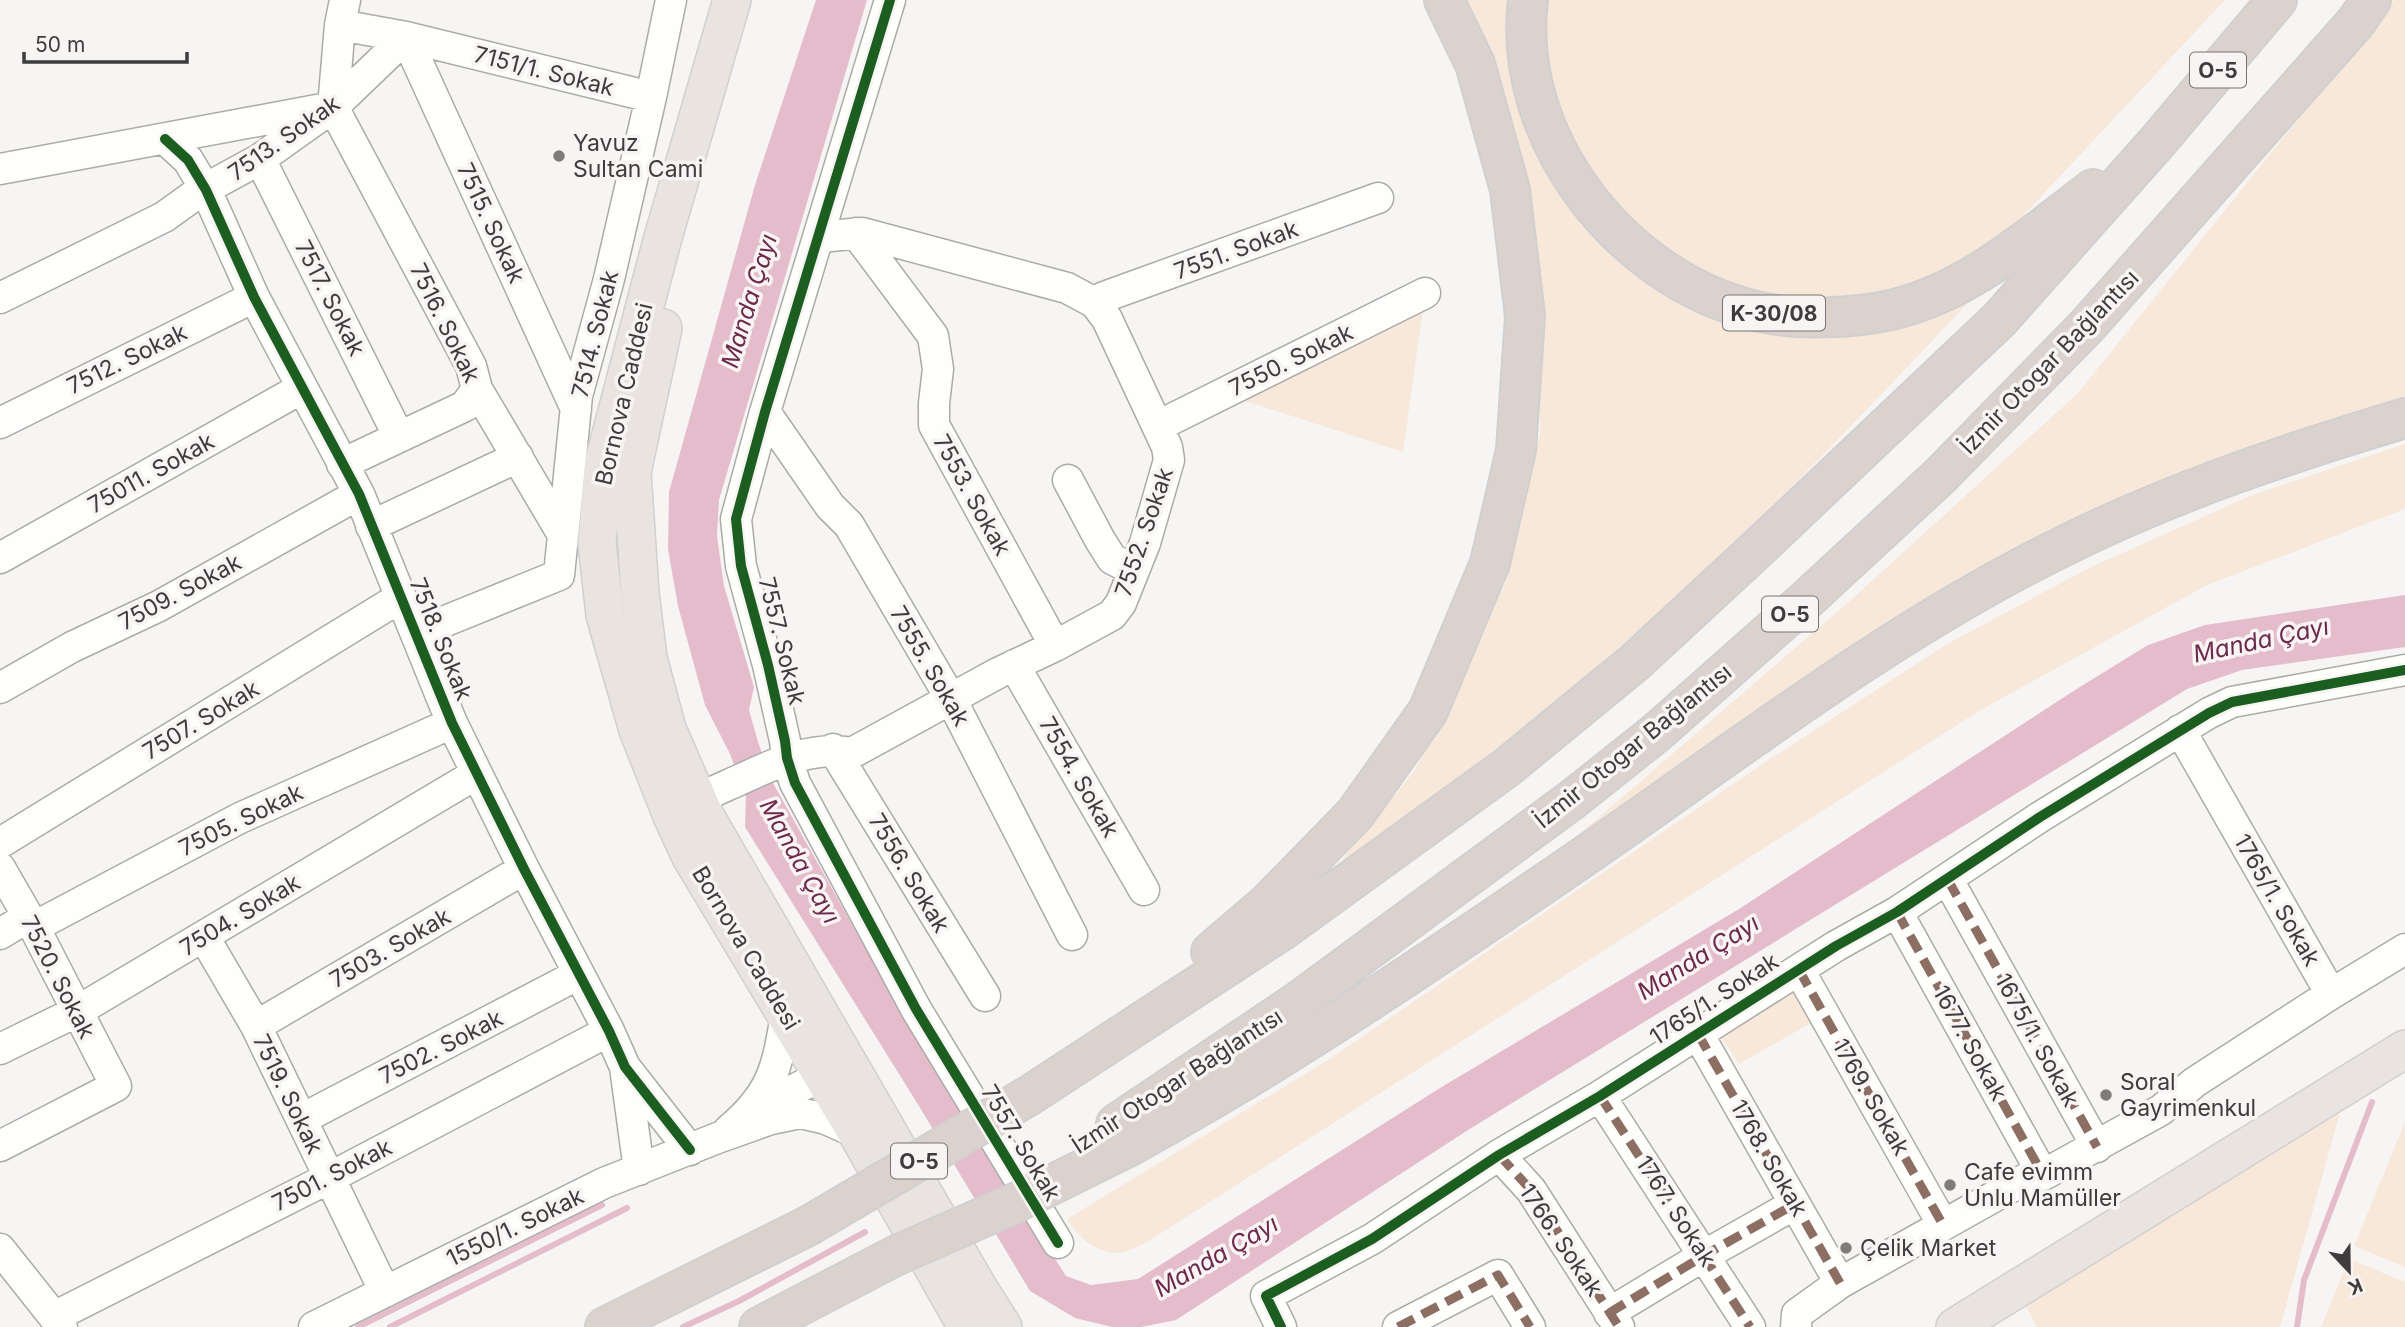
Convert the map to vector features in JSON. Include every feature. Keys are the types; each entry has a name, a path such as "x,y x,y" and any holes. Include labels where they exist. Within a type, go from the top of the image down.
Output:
{"highway":[{"path":"1093,1053 1267,904 1355,814 1428,711 1490,563 1516,450 1525,316 1510,190 1475,64 1444,0"},
{"name":"K-30/08","path":"1528,0 1526,20 1529,66 1540,114 1561,158 1588,200 1623,238 1662,269 1706,293 1752,310 1796,316 1844,316 1893,310 1942,294 1989,267 2159,140"},
{"name":"O-5","path":"605,1327 808,1226 1030,1095 1284,929 1506,768 1634,663 1999,320 2159,140 2277,0"},
{"name":"İzmir Otogar Bağlantısı","path":"759,1327 824,1294 915,1232 1123,1135 1573,799 1656,733 1805,601 1940,476 2086,327 2356,22 2371,0"},
{"path":"1123,1135 1281,1058 1583,857 1814,695 1981,590 2054,550 2165,501 2266,463 2405,418"}],"main road":[{"name":"Bornova Caddesi","path":"732,0 662,241 604,461 597,543 605,615 638,730 697,801 691,857 786,1015 839,1074 857,1133 915,1232"},
{"name":"Bornova Caddesi","path":"749,0 678,258 632,472 640,593 648,659 667,729 697,801 839,1074 915,1232"},
{"path":"1955,1327 2405,1049"},
{"path":"915,1232 967,1327"},
{"path":"915,1232 1003,1327"}],"street":[{"path":"651,97 671,0"},
{"name":"7557. Sokak","path":"890,0 765,412 736,519 741,566 768,665 787,758 795,783 916,1009 1058,1243"},
{"path":"0,169 333,107 343,12"},
{"name":"7151/1. Sokak","path":"343,12 406,37 651,97"},
{"name":"7513. Sokak","path":"0,298 164,217 196,194 260,159 333,107 406,37"},
{"name":"7515. Sokak","path":"406,37 576,409"},
{"name":"7514. Sokak","path":"416,633 559,575 577,396 609,279 651,97"},
{"name":"7516. Sokak","path":"333,107 471,366 478,389 563,535"},
{"name":"7518. Sokak","path":"165,139 188,160 206,190 254,297 359,494 452,723 625,1067 690,1150"},
{"name":"7517. Sokak","path":"260,159 399,437"},
{"name":"7551. Sokak","path":"1095,303 1104,297 1378,198"},
{"name":"7553. Sokak","path":"856,233 933,336 938,369 933,402 934,425 1055,646"},
{"path":"820,237 862,233 1067,288 1095,303"},
{"name":"7550. Sokak","path":"1158,426 1425,293"},
{"name":"7512. Sokak","path":"0,423 254,297"},
{"name":"7552. Sokak","path":"697,801 787,758 833,749 852,753 1112,615 1121,603 1145,543 1170,460 1158,426 1107,319 1095,303"},
{"name":"75011. Sokak","path":"0,558 302,388"},
{"path":"342,464 466,406 478,389"},
{"name":"7555. Sokak","path":"765,412 831,506 849,525 951,699 1072,935"},
{"path":"371,526 518,457"},
{"path":"1068,480 1112,559 1134,570"},
{"name":"7509. Sokak","path":"0,688 72,648 159,606 359,494"},
{"name":"7507. Sokak","path":"0,843 401,597"},
{"name":"7554. Sokak","path":"1014,665 1144,890"},
{"path":"2180,730 2232,702 2405,670"},
{"name":"7505. Sokak","path":"0,934 31,922 240,818 452,723"},
{"name":"1765/1. Sokak","path":"1281,1327 1266,1297 1372,1239 1499,1155 1600,1096 1799,970 1897,912 2040,817 2180,730 2331,994"},
{"name":"7556. Sokak","path":"833,749 985,996"},
{"name":"7504. Sokak","path":"0,1049 76,1012 476,774"},
{"name":"7520. Sokak","path":"0,868 116,1086 0,1146"},
{"name":"7503. Sokak","path":"256,1026 524,869"},
{"name":"1675/1. Sokak","path":"1948,880 2097,1147"},
{"name":"1677. Sokak","path":"1897,912 2043,1175"},
{"name":"7519. Sokak","path":"204,937 256,1026 385,1292"},
{"path":"1796,1327 1797,1314 1840,1283 2029,1177 2043,1175 2161,1110 2195,1082 2405,949"},
{"name":"1769. Sokak","path":"1799,970 1943,1225"},
{"name":"7502. Sokak","path":"302,1119 579,974"},
{"path":"760,1116 776,1065 786,1015"},
{"name":"7501. Sokak","path":"58,1322 609,1031"},
{"name":"1768. Sokak","path":"1698,1034 1840,1283"},
{"name":"7518. Sokak","path":"625,1067 639,1170"},
{"name":"1550/1. Sokak","path":"314,1327 604,1183 720,1137 839,1074"},
{"name":"1767. Sokak","path":"1600,1096 1750,1327"},
{"name":"1550/1. Sokak","path":"760,1116 800,1113 826,1119 857,1133"},
{"name":"1766. Sokak","path":"1499,1155 1531,1190 1614,1320"},
{"path":"1614,1320 1704,1255 1796,1204"},
{"path":"0,1249 58,1322"},
{"path":"1398,1327 1497,1275 1530,1327"}],"shaded area":[{"path":"1461,0 1517,0 1521,84 1643,272 1875,330 1969,302 1783,495 1706,570 1548,707 1344,866 1343,858 1415,770 1504,586 1540,433 1539,273"},
{"path":"1547,0 2225,0 2006,234 1927,287 1869,301 1786,303 1724,286 1641,240 1596,188 1556,112 1543,28"},
{"path":"2394,0 2405,0 2405,407 2210,470 1547,862 1852,599 2078,393"},
{"path":"1424,302 1403,452 1239,399"},
{"path":"2405,444 2405,509 2205,586 1979,711 1144,1244 1120,1253 1101,1250 1082,1237 1067,1219 1328,1060 1764,763 1947,644 2091,567 2250,496"},
{"path":"1792,983 1816,1020 1739,1064 1716,1029"},
{"path":"2340,1113 2280,1327 2037,1327 2024,1302"},
{"path":"2405,1122 2405,1267 2354,1246"},
{"path":"2349,1259 2405,1282 2405,1327 2321,1327"}],"water":[{"name":"Manda Çayı","path":"816,0 867,0 719,500 717,536 724,586 754,687 749,710 773,783 921,1048 1066,1276 1091,1285 1138,1279 1440,1088 1739,909 2148,645 2205,625 2405,595 2405,647 2242,670 2187,689 1468,1130 1176,1320 1141,1327 1112,1327 1075,1318 1030,1291 919,1106 745,827 746,796 730,754 705,705 678,606 668,549 669,492 755,185"}],"waterway":[{"path":"2297,1327 2304,1280 2372,1102"},
{"path":"358,1327 602,1205"},
{"path":"390,1327 627,1208"},
{"path":"683,1327 739,1301 865,1232"}],"marked path":[{"path":"1948,880 2097,1147"},
{"path":"1897,912 2043,1175"},
{"path":"1799,970 1943,1225"},
{"path":"1698,1034 1840,1283"},
{"path":"1600,1096 1750,1327"},
{"path":"1499,1155 1531,1190 1619,1327"},
{"path":"1609,1313 1795,1204"},
{"path":"1398,1327 1498,1275 1530,1327"}],"cycle path":[{"path":"890,0 765,412 736,519 741,566 768,665 787,758 795,783 916,1009 1058,1243"},
{"path":"165,139 188,160 206,190 254,297 359,494 452,723 625,1067 690,1150"},
{"path":"1281,1327 1266,1296 1372,1239 1499,1155 1600,1096 1836,946 1897,912 2040,817 2209,713 2232,702 2405,670"}],"place":[{"name":"Yavuz Sultan Cami","path":"559,156"},
{"name":"Soral Gayrimenkul","path":"2106,1095"},
{"name":"Cafe evimm Unlu Mamüller","path":"1950,1185"},
{"name":"Çelik Market","path":"1846,1248"}]}
